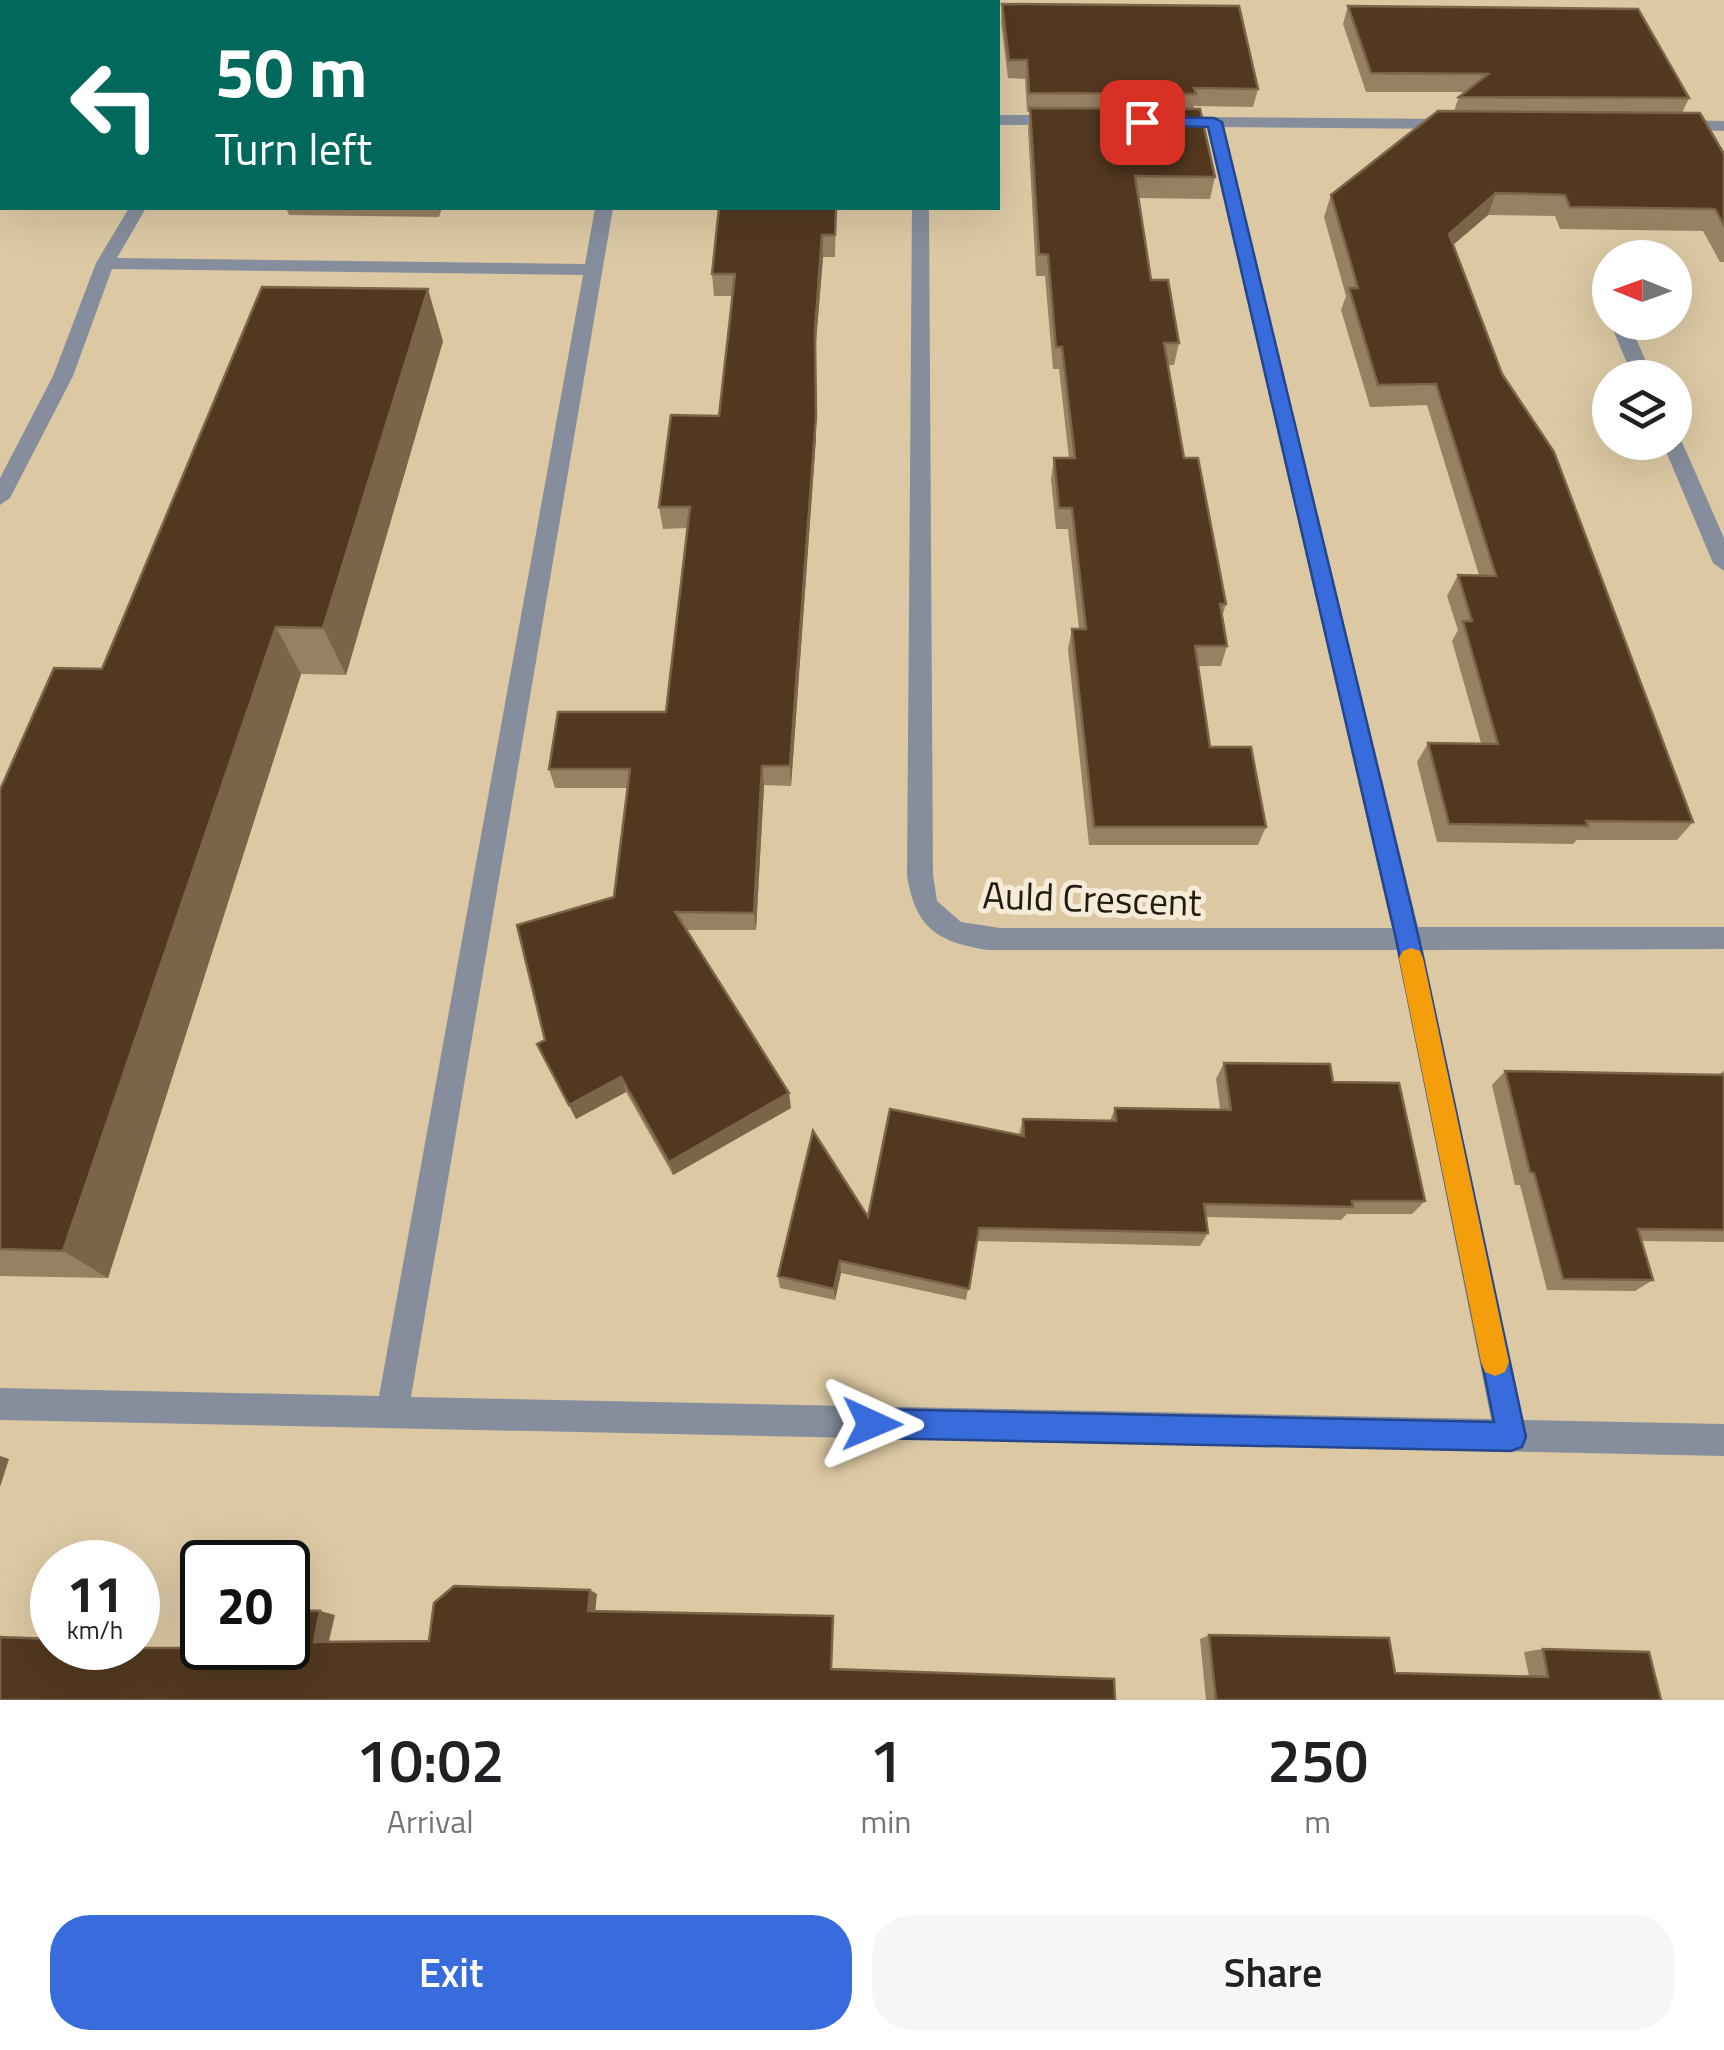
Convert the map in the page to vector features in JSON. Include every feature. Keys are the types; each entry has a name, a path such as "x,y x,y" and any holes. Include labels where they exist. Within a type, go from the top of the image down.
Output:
{"street":[{"path":"1000,120 1076,120"},
{"path":"1174,122 1469,124"},
{"path":"1214,122 1408,939 1511,1437"},
{"path":"1646,125 1724,126"},
{"path":"0,498 63,376 105,263 136,210"},
{"path":"392,1413 604,210"},
{"name":"Auld Crescent","path":"920,210 920,875 926,906 944,926 978,938 1724,938"},
{"path":"105,263 590,270"},
{"path":"1680,460 1724,562"},
{"path":"0,1404 1724,1440"}],"building":[{"path":"1002,4 1239,6 1258,89 1194,88 1196,94 1029,93 1027,60 1009,60"},
{"path":"1348,6 1638,9 1689,98 1459,97 1488,74 1371,73"},
{"path":"1030,108 1200,109 1215,177 1135,176 1151,280 1168,280 1179,343 1164,343 1184,458 1198,458 1226,604 1220,604 1227,646 1195,646 1210,747 1251,747 1266,827 1094,827 1072,629 1086,629 1072,508 1059,508 1054,458 1075,458 1062,347 1056,347 1048,255 1039,254"},
{"path":"1438,111 1700,113 1724,154 1724,225 1715,209 1570,207 1565,195 1496,193 1449,234 1502,374 1554,452 1693,822 1586,821 1588,826 1449,824 1428,743 1498,744 1463,621 1472,621 1458,575 1496,576 1436,384 1378,385 1349,288 1358,288 1331,195"},
{"path":"719,210 836,210 835,235 822,235 815,331 816,417 790,766 762,766 754,913 675,912 789,1093 669,1162 621,1077 569,1105 537,1044 545,1040 517,925 614,897 630,769 549,769 558,712 666,712 690,507 659,507 671,415 719,416 735,274 712,274"},
{"path":"262,287 428,289 323,628 276,627 63,1251 0,1249 0,790 54,668 102,669"},
{"path":"1224,1063 1330,1064 1333,1082 1399,1083 1425,1201 1352,1201 1353,1207 1204,1204 1208,1233 979,1228 969,1289 840,1261 834,1289 778,1276 813,1131 868,1217 890,1109 1024,1136 1023,1119 1116,1121 1115,1108 1231,1110"},
{"path":"1505,1071 1724,1075 1724,1230 1638,1229 1653,1280 1563,1279 1534,1173 1530,1172"},
{"path":"454,1586 590,1590 588,1611 833,1616 831,1669 1114,1679 1115,1700 0,1700 0,1637 30,1638 30,1670 160,1670 160,1648 180,1648 180,1670 310,1670 310,1611 320,1611 314,1642 429,1641 434,1603"},
{"path":"1209,1635 1389,1638 1395,1673 1548,1677 1543,1649 1649,1652 1661,1700 1216,1700"}],"slow traffic":[{"path":"1411,958 1495,1362"}],"route":[{"path":"872,1424 1511,1437 1408,939 1392,886 1214,122 1142,122"}]}
